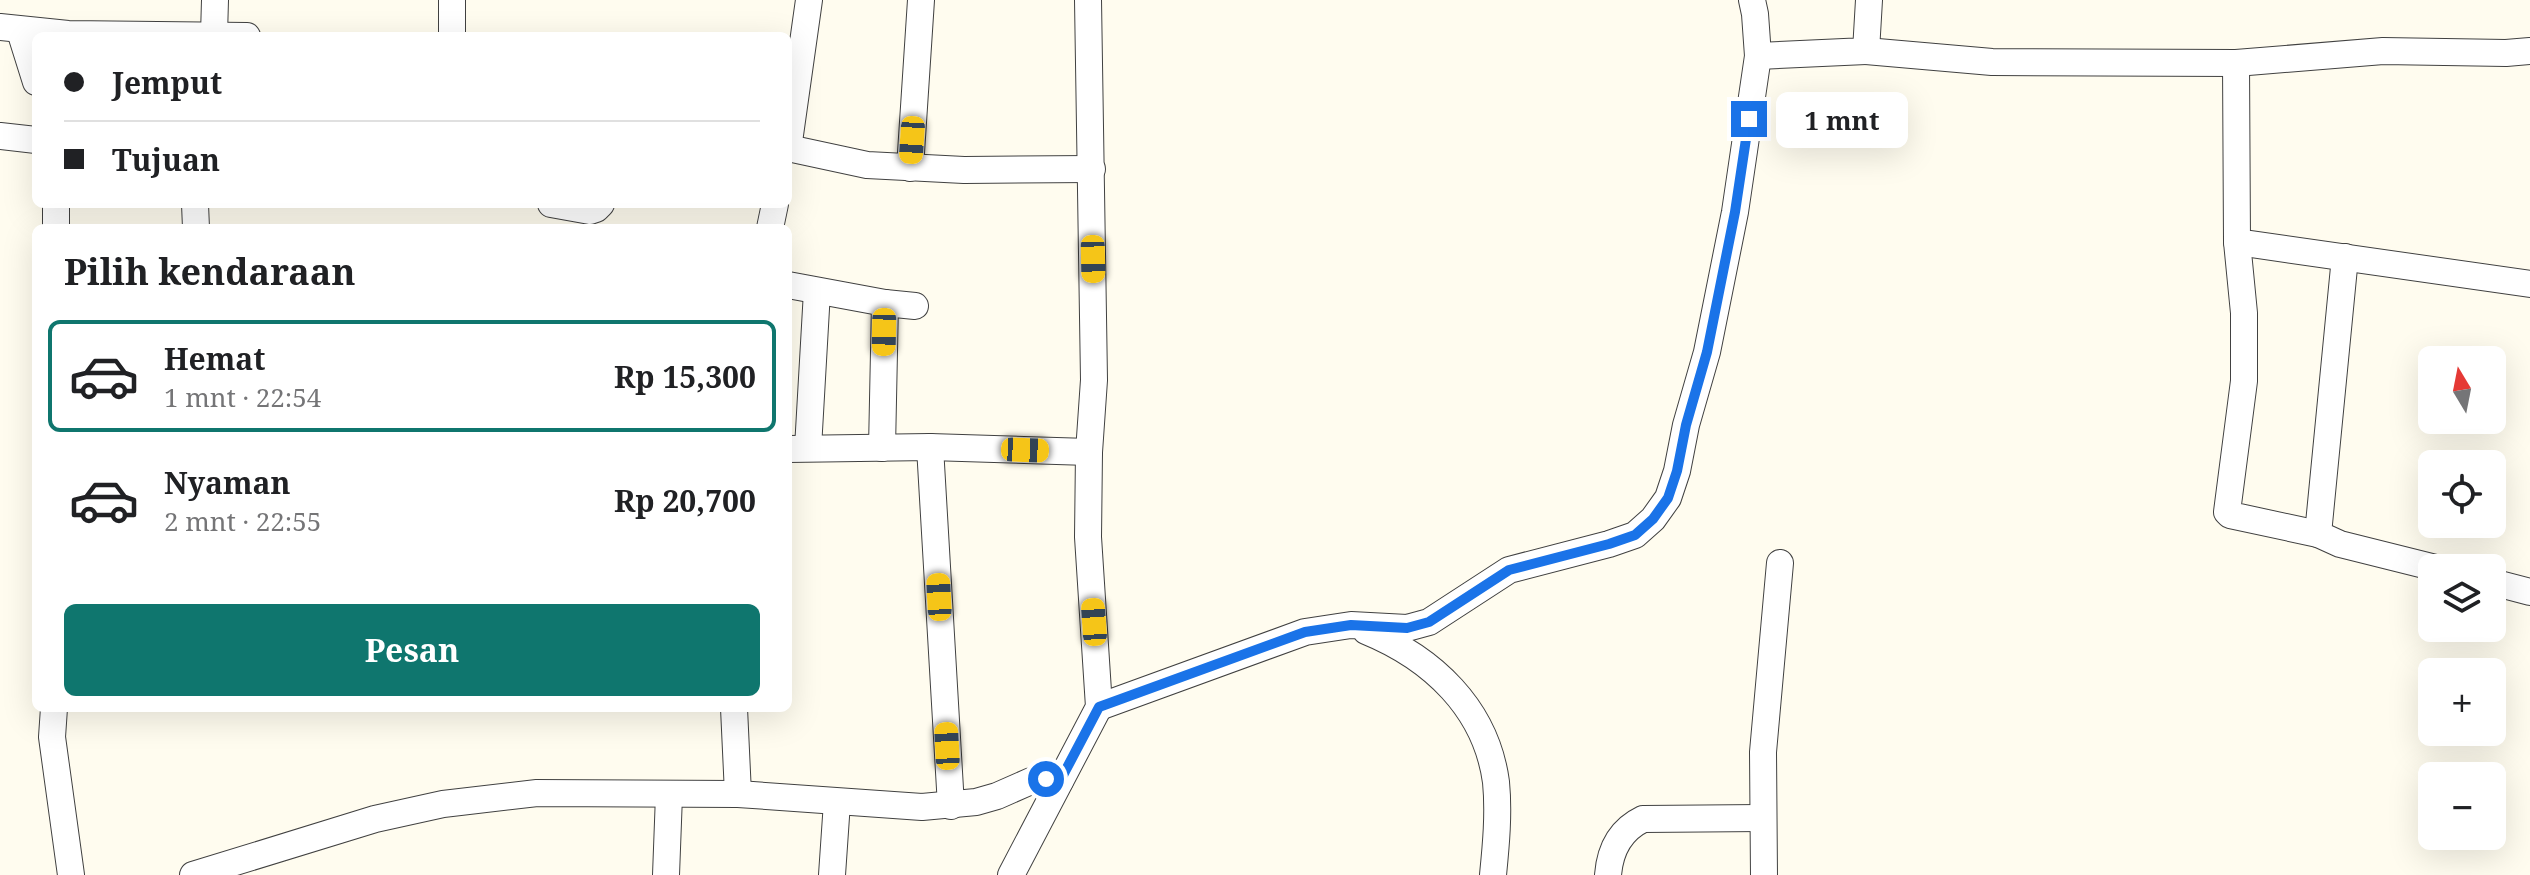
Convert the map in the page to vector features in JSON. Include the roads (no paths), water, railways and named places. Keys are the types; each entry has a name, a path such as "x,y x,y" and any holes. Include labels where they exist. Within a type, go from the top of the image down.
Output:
{"street":[{"path":"214,32 215,0"},
{"path":"452,0 452,32"},
{"path":"792,121 809,0"},
{"path":"910,168 921,0"},
{"path":"1011,875 1099,707 1088,537 1094,380 1088,0"},
{"path":"1099,707 1305,632 1351,625 1407,628 1429,622 1509,570 1635,535 1653,519 1668,498 1677,471 1686,425 1707,352 1735,212 1758,56 1752,0"},
{"path":"1866,51 1869,0"},
{"path":"10,29 45,32"},
{"path":"10,29 32,74"},
{"path":"1758,56 1866,51 1992,62 2236,63 2383,51 2530,51"},
{"path":"2236,63 2237,242 2244,313 2244,381 2227,512 2318,534 2340,544 2418,564"},
{"path":"0,136 32,140"},
{"path":"792,150 867,165 910,168 1092,169"},
{"path":"573,208 590,211 597,208"},
{"path":"2237,242 2530,284"},
{"path":"2318,534 2345,257"},
{"path":"792,286 915,306"},
{"path":"817,291 798,448 930,447 1089,452"},
{"path":"882,448 885,303"},
{"path":"930,447 951,806"},
{"path":"1764,875 1763,752 1780,563"},
{"path":"2506,586 2530,592"},
{"path":"1351,625 1391,641 1428,664 1458,693 1480,727 1496,784 1493,875"},
{"path":"54,712 52,737 71,875"},
{"path":"734,712 738,794"},
{"path":"193,875 375,819 443,804 537,793 738,794 922,807 976,802 1031,781 1060,781"},
{"path":"666,875 669,795"},
{"path":"832,875 837,802"},
{"path":"1608,875 1609,859 1620,837 1629,826 1643,819 1762,818"}]}
